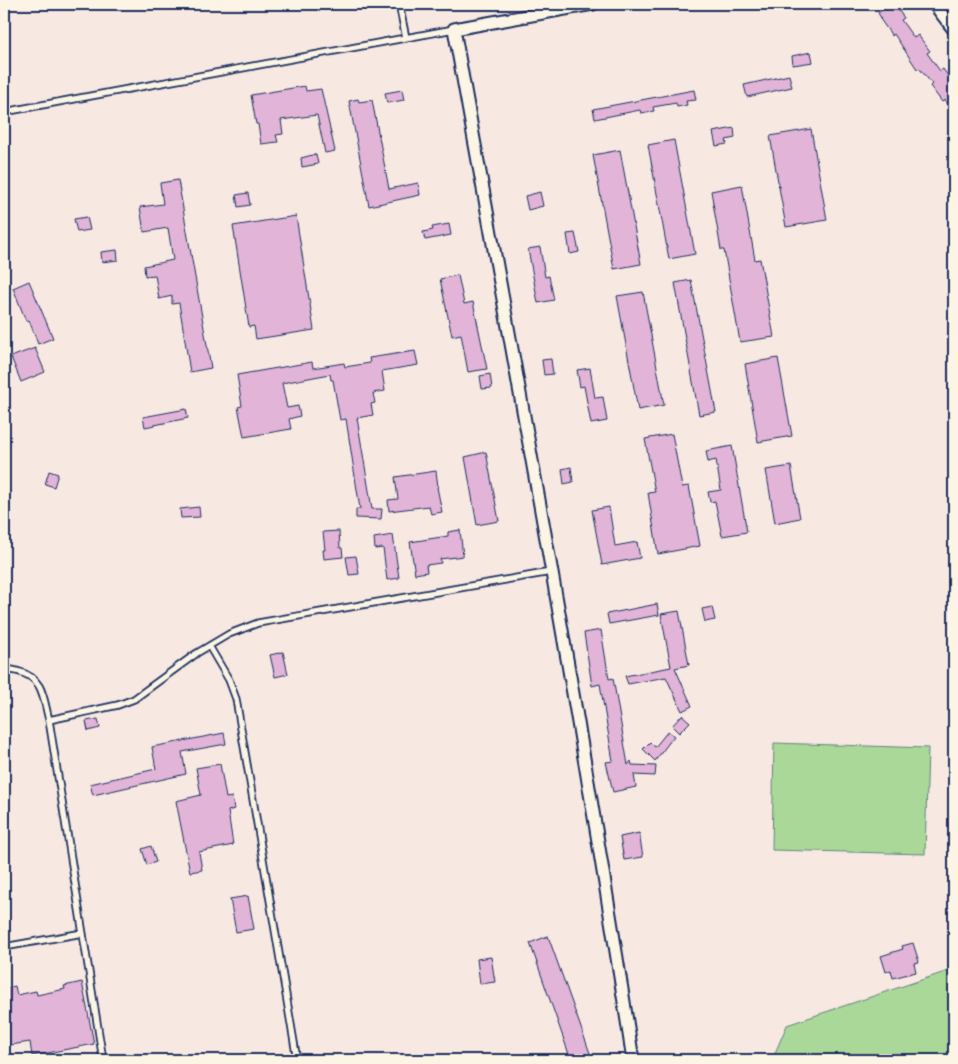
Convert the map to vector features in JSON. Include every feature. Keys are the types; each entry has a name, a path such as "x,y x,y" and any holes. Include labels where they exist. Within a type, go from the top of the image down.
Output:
{"street":[{"path":"593,4 454,29 610,911 633,1060"},
{"path":"934,4 954,30"}],"lane":[{"path":"399,4 406,38"},
{"path":"4,112 454,29"},
{"path":"49,720 118,706 134,699 228,634 258,623 551,572"},
{"path":"209,646 229,680 236,699 297,1060"},
{"path":"4,671 10,669 30,675 39,683 49,720 103,1060"},
{"path":"4,947 83,934"}],"green space":[{"path":"774,743 928,748 925,854 772,850"},
{"path":"954,969 954,1060 772,1060 787,1025"}],"building":[{"path":"894,4 904,18 901,20 914,38 918,35 930,51 927,53 940,71 943,69 954,84 954,114 945,100 942,102 930,86 932,84 919,68 917,69 894,34 892,36 880,19 878,13"},
{"path":"811,52 813,62 793,65 792,56"},
{"path":"789,75 792,87 747,97 744,85"},
{"path":"305,86 306,91 321,89 335,151 325,153 317,115 281,120 283,134 276,135 278,142 261,144 251,95"},
{"path":"402,90 404,100 387,103 385,93"},
{"path":"694,90 696,100 686,101 687,105 677,107 676,103 653,107 654,111 641,113 640,110 595,119 593,109"},
{"path":"358,99 359,102 372,100 389,189 418,183 420,195 369,206 349,101"},
{"path":"734,128 735,138 726,140 727,144 716,146 713,132"},
{"path":"811,129 827,220 786,227 770,136"},
{"path":"674,140 695,254 669,259 648,145"},
{"path":"620,150 641,264 614,269 593,155"},
{"path":"316,154 318,164 302,167 301,158"},
{"path":"178,180 211,368 190,372 179,303 172,304 172,296 159,299 155,275 145,276 144,266 173,260 168,228 144,232 140,207 163,204 160,183"},
{"path":"742,185 755,260 760,259 774,337 740,342 724,250 721,250 711,191"},
{"path":"540,192 543,206 528,210 525,196"},
{"path":"248,193 250,205 238,207 236,195"},
{"path":"296,216 314,330 256,339 254,326 249,327 233,226"},
{"path":"87,217 90,230 77,232 74,219"},
{"path":"449,224 451,235 425,240 423,232 433,230 432,227"},
{"path":"575,233 579,252 570,254 567,234"},
{"path":"540,247 545,277 549,276 554,300 538,303 528,249"},
{"path":"117,250 118,260 102,262 101,252"},
{"path":"458,275 464,304 473,302 487,369 468,372 461,334 452,336 440,279"},
{"path":"691,280 716,412 699,415 675,283"},
{"path":"29,281 53,338 38,344 29,320 26,321 13,288"},
{"path":"643,292 664,405 638,410 617,296"},
{"path":"35,348 45,372 21,382 11,357"},
{"path":"415,351 418,365 382,371 385,391 373,393 375,403 371,404 373,415 357,418 372,509 382,509 381,519 356,518 356,509 360,509 346,419 340,420 333,380 331,380 330,374 282,383 287,408 298,406 300,416 289,419 291,429 244,437 238,407 242,406 237,375 312,362 313,368 344,363 345,367 370,363 369,358"},
{"path":"778,358 792,436 758,442 745,364"},
{"path":"551,359 553,374 544,375 542,360"},
{"path":"590,368 595,398 603,397 607,421 591,424 584,386 580,387 577,370"},
{"path":"490,374 492,388 482,389 480,376"},
{"path":"186,409 188,418 145,427 143,417"},
{"path":"672,434 682,487 689,486 700,546 658,554 648,493 655,492 645,439"},
{"path":"732,446 747,532 722,536 715,501 710,502 708,492 721,490 716,460 708,462 706,451"},
{"path":"486,452 499,521 477,525 465,457"},
{"path":"791,466 800,518 775,523 766,470"},
{"path":"571,467 573,482 564,484 562,469"},
{"path":"49,471 58,474 54,487 45,484"},
{"path":"436,471 442,512 431,514 429,506 389,511 388,500 398,499 395,477"},
{"path":"199,507 200,517 181,518 180,509"},
{"path":"609,507 615,546 637,542 640,558 602,565 592,510"},
{"path":"460,530 463,556 440,559 441,563 426,565 427,572 415,574 410,542 448,536 448,532"},
{"path":"339,531 340,548 342,548 343,557 324,559 323,532"},
{"path":"393,535 399,578 387,580 383,548 375,549 374,538"},
{"path":"356,556 359,574 349,575 346,557"},
{"path":"657,604 659,615 609,624 607,614"},
{"path":"712,607 715,620 705,622 702,609"},
{"path":"679,611 689,665 675,668 692,706 682,711 666,677 628,684 625,676 671,667 661,614"},
{"path":"601,630 609,679 613,678 628,765 631,761 632,765 656,766 655,776 634,775 636,787 613,792 606,762 613,761 600,684 592,686 584,633"},
{"path":"283,652 288,674 275,677 270,655"},
{"path":"682,715 690,722 679,733 672,726"},
{"path":"98,719 100,728 88,731 86,721"},
{"path":"668,731 674,736 655,761 643,749 650,742 655,747"},
{"path":"224,733 226,744 182,752 186,774 93,795 90,784 156,769 152,747"},
{"path":"220,764 226,798 232,797 234,809 228,811 233,845 199,852 202,870 190,872 176,801 201,795 196,768"},
{"path":"639,833 643,857 624,860 620,837"},
{"path":"151,846 156,862 147,865 142,849"},
{"path":"248,896 254,929 236,932 230,899"},
{"path":"548,936 591,1056 578,1060 571,1060 530,943"},
{"path":"913,943 919,962 914,963 916,972 893,978 891,970 886,972 881,956 903,949 902,946"},
{"path":"491,957 495,982 480,984 477,959"},
{"path":"82,982 94,1044 32,1056 30,1042 4,1046 4,989 15,986 17,995 36,991 37,995 65,989 64,986"}]}
